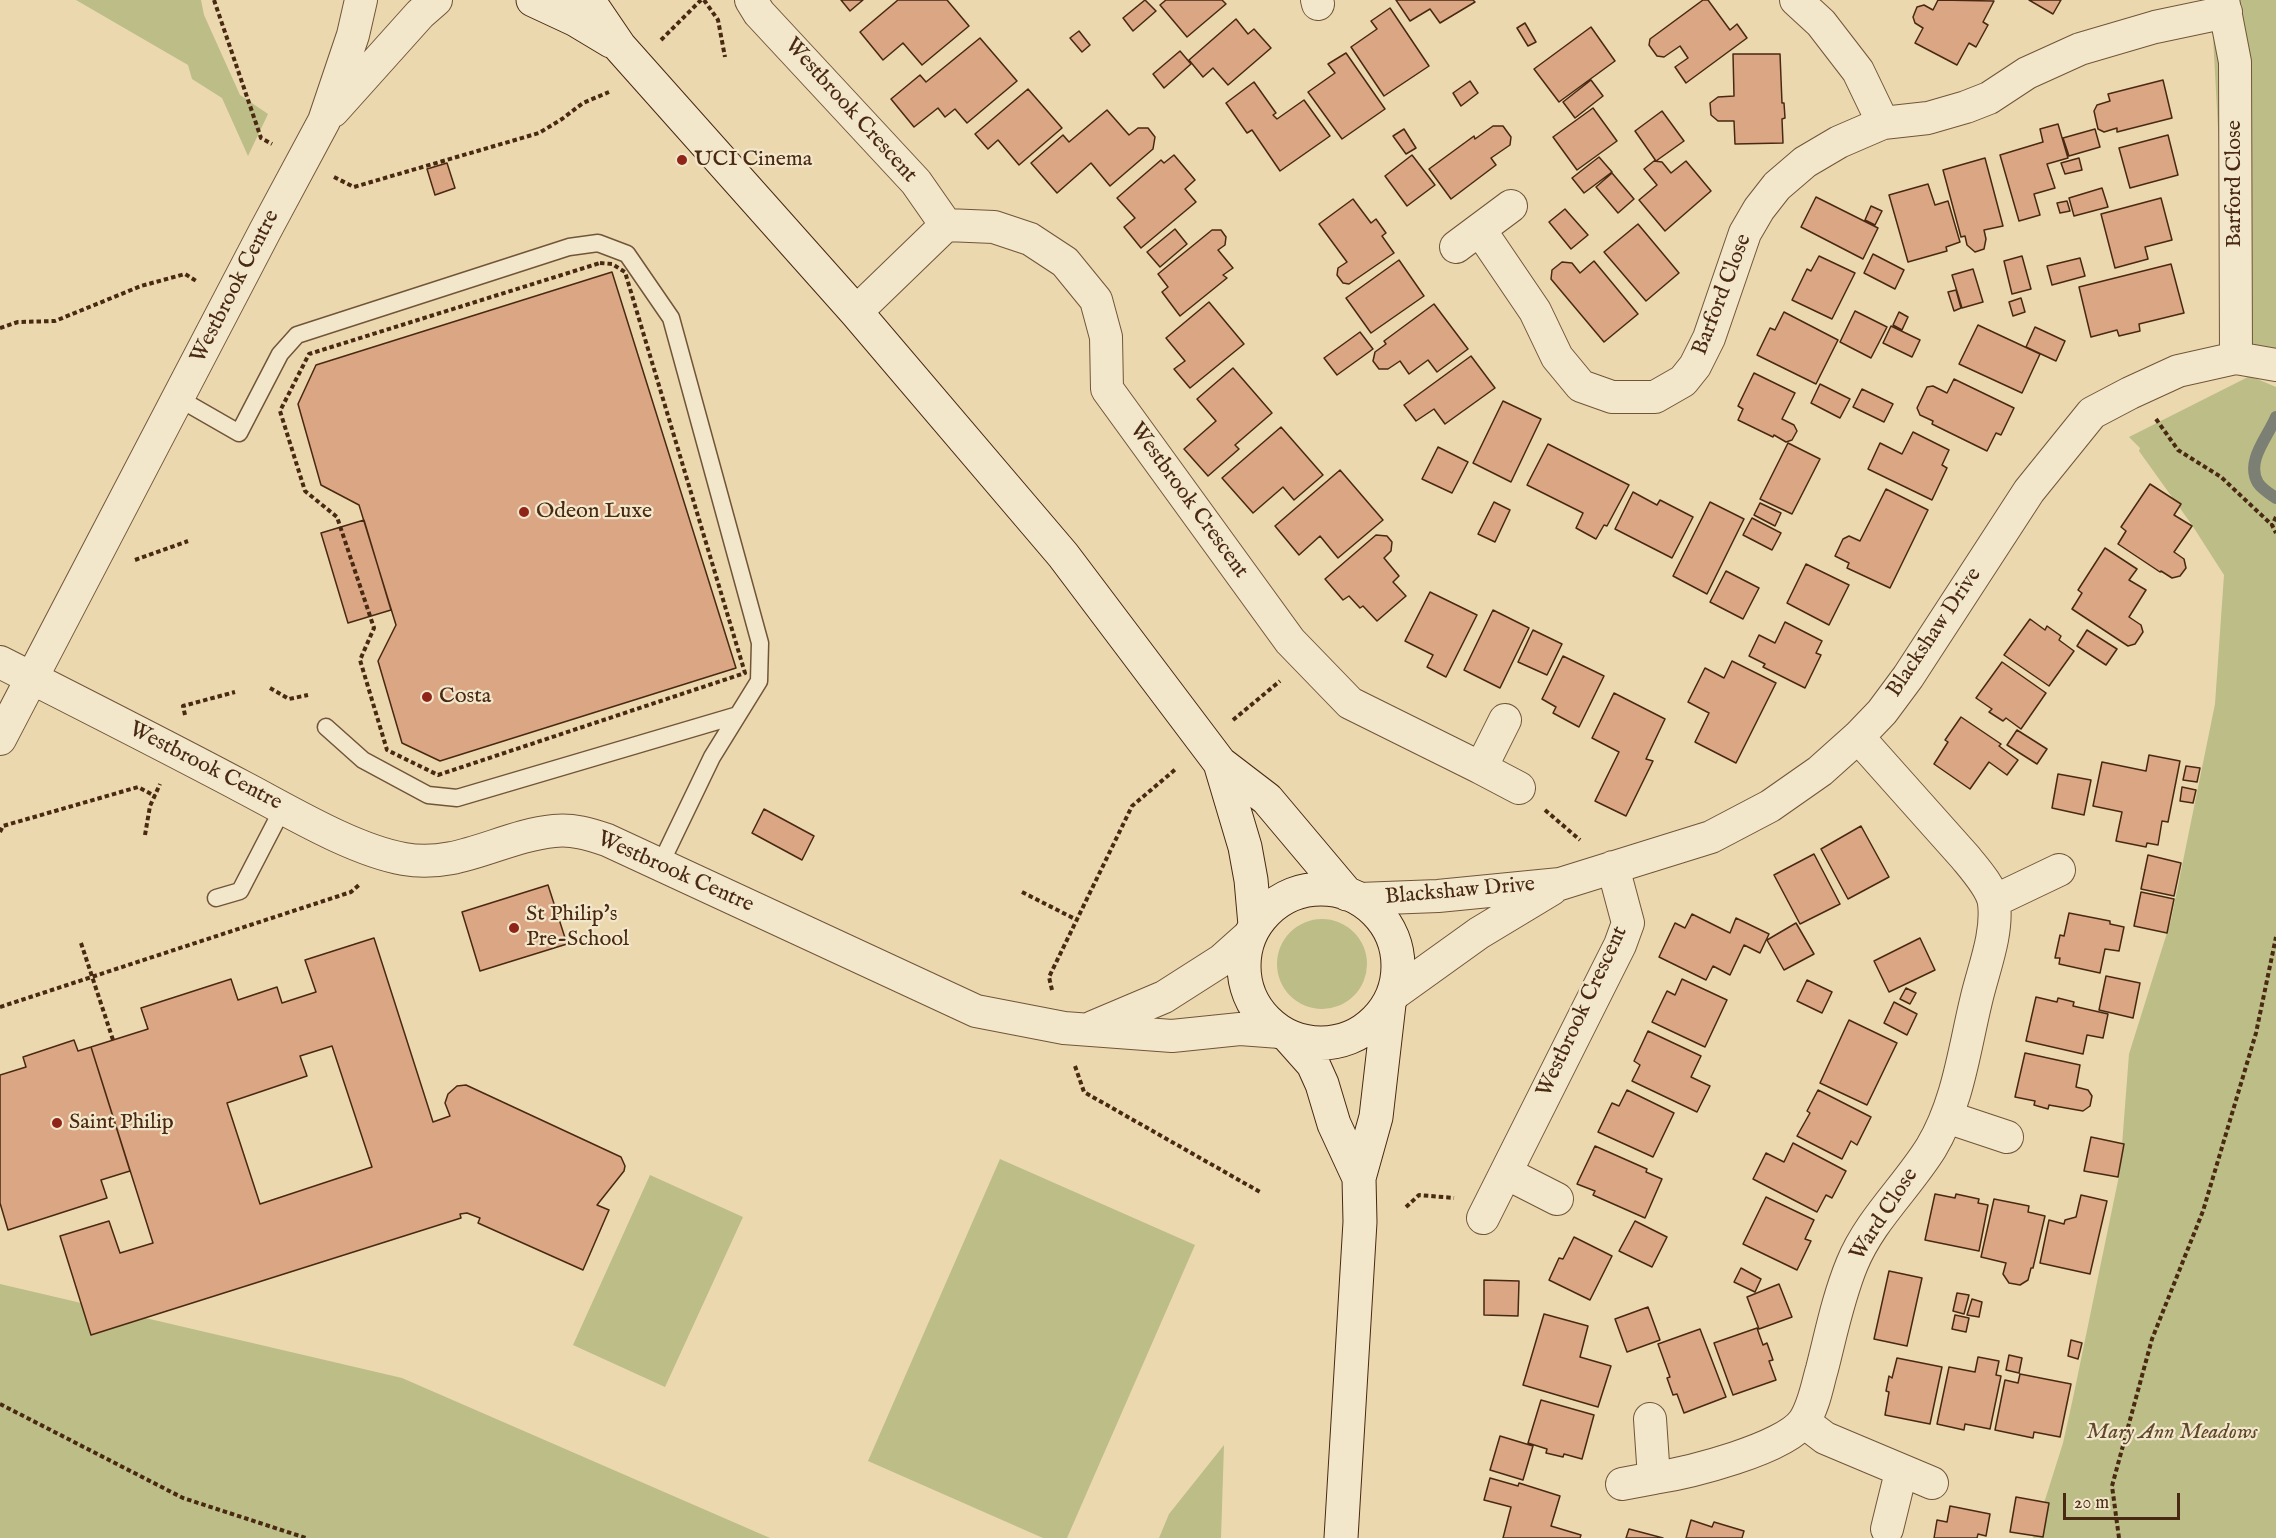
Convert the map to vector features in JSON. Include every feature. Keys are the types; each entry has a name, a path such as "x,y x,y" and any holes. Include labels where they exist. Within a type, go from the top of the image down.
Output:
{"street":[{"name":"Westbrook Centre","path":"0,739 324,121 362,0"},
{"name":"Westbrook Centre","path":"324,121 420,14 436,0"},
{"path":"533,0 576,20 620,47"},
{"path":"588,0 620,47 856,312 1063,555 1220,763 1267,799 1353,896 1376,912 1389,930 1397,951 1398,973 1391,999 1376,1117 1359,1178 1360,1222 1341,1538"},
{"name":"Westbrook Crescent","path":"750,0 759,13 916,182 946,225 994,227 1030,239 1065,262 1096,300 1106,337 1107,389 1290,641 1350,703 1520,788"},
{"path":"1786,3 1821,23 1858,71 1883,123"},
{"name":"Barford Close","path":"1511,206 1468,238 1535,311 1557,357 1581,386 1612,397 1655,397 1683,381 1695,366 1709,338 1745,233 1759,209 1777,186 1805,162 1839,141 1883,123 1928,118 1989,98 2027,73 2080,49 2224,6 2235,62 2236,358"},
{"path":"856,312 946,225"},
{"name":"Blackshaw Drive","path":"1353,896 1438,896 1560,884 1711,837 1778,800 1820,771 1882,712 1908,677 2029,491 2092,413 2178,371 2236,358 2276,365"},
{"name":"Westbrook Centre","path":"0,662 283,808 378,853 405,860 437,861 468,856 529,835 556,831 582,832 607,840 976,1011 1064,1028 1172,1036 1240,1029 1285,1035"},
{"path":"1481,768 1505,720"},
{"path":"1858,737 1965,857 1981,877 1994,901 2059,870"},
{"path":"1220,763 1245,847 1251,880 1252,930 1244,956 1244,978 1251,1000 1263,1018 1285,1035 1313,1064 1322,1084 1334,1124 1359,1178"},
{"name":"Westbrook Crescent","path":"1487,1211 1620,945 1628,922 1613,867"},
{"name":"Blackshaw Drive","path":"1391,999 1479,933 1560,884"},
{"path":"1252,930 1273,905 1296,892 1322,889 1353,896"},
{"name":"Ward Close","path":"1804,1422 1814,1401 1843,1290 1862,1241 1930,1149 1947,1117 1987,961 1993,927 1994,901"},
{"name":"Westbrook Centre","path":"1090,1029 1164,997 1222,960 1252,930"},
{"path":"1285,1035 1311,1043 1334,1043 1356,1035 1375,1022 1391,999"},
{"path":"1947,1117 2007,1137"},
{"path":"1506,1173 1557,1199"},
{"path":"1650,1419 1654,1478"},
{"path":"1622,1484 1715,1465 1784,1438 1804,1422 1825,1438 1901,1472 1932,1483"},
{"path":"1887,1528 1901,1472"}],"lane":[{"path":"178,398 238,433 280,354 297,335 569,247 598,243 627,254 671,318 760,643 759,681 712,757 660,865"},
{"path":"326,727 363,760 428,795 457,798 738,715"},
{"path":"216,898 240,891 283,808"}],"path":[{"path":"214,0 261,138 277,147"},
{"path":"658,44 702,0 718,20 725,57"},
{"path":"330,175 354,187 539,133 583,103 609,92"},
{"path":"600,263 612,264 625,272 745,673 438,775 387,750 360,660 374,628 337,517 305,491 300,478 280,411 309,354 600,263"},
{"path":"0,328 18,322 55,321 141,286 184,274 230,298"},
{"path":"2130,393 2157,420 2178,450 2221,477 2272,525 2276,533"},
{"path":"2272,525 2276,518"},
{"path":"131,550 134,560 189,541"},
{"path":"1230,723 1307,658"},
{"path":"270,688 289,699 308,695"},
{"path":"183,706 235,692"},
{"path":"1054,999 1049,977 1132,806 1178,767"},
{"path":"145,835 150,806 162,781"},
{"path":"0,832 3,826 138,787 155,796"},
{"path":"1520,788 1613,867"},
{"path":"0,1007 351,892 360,884"},
{"path":"1022,892 1077,920"},
{"path":"2119,1538 2112,1486 2152,1339 2203,1211 2256,1033 2276,938"},
{"path":"81,943 113,1040"},
{"path":"1075,1066 1084,1092 1260,1192"},
{"path":"1406,1207 1419,1195 1473,1200 1487,1211"},
{"path":"0,1404 183,1498 306,1538"}],"green space":[{"path":"76,0 201,0 204,15 240,95 268,114 248,156 222,98 192,79 188,65"},
{"path":"2209,0 2276,0 2276,369 2236,358 2225,258 2212,17"},
{"name":"Mary Ann Meadows","path":"2250,376 2276,387 2276,1538 2033,1538 2063,1443 2120,1171 2129,1054 2171,920 2215,704 2224,575 2192,525 2139,451 2140,448 2129,437"},
{"path":"1322,919 1339,922 1354,932 1364,947 1367,964 1364,981 1354,996 1339,1006 1322,1009 1305,1006 1290,996 1280,981 1277,964 1280,947 1290,932 1305,922"},
{"path":"1000,1159 1195,1245 1067,1538 1043,1538 868,1461"},
{"path":"650,1175 743,1217 665,1387 573,1345"},
{"path":"0,1284 402,1378 770,1538 0,1538"},
{"path":"1224,1445 1221,1538 1159,1538 1169,1514"}],"building":[{"path":"841,0 863,0 850,11"},
{"path":"898,0 947,0 969,26 922,65 903,43 883,60 860,32"},
{"path":"1145,0 1156,11 1133,31 1123,18"},
{"path":"1166,0 1222,0 1226,4 1187,37 1160,5"},
{"path":"1396,0 1473,0 1475,2 1440,23 1430,9 1410,21"},
{"path":"1703,0 1708,0 1730,30 1737,24 1747,38 1686,83 1675,67 1688,58 1680,46 1664,57 1657,56 1649,45 1650,39"},
{"path":"1938,0 1994,1 1983,22 1988,25 1976,47 1969,43 1957,65 1915,43 1923,28 1915,23 1913,17 1917,7 1924,5 1933,10"},
{"path":"2029,0 2061,0 2053,14"},
{"path":"1390,8 1429,66 1384,96 1351,47 1377,29 1371,21"},
{"path":"1236,19 1248,34 1254,29 1271,48 1228,85 1213,68 1203,77 1189,60"},
{"path":"1525,23 1536,42 1528,46 1517,28"},
{"path":"1591,27 1615,61 1559,102 1534,69"},
{"path":"1079,31 1090,45 1082,52 1070,38"},
{"path":"980,38 1017,81 967,123 955,109 945,117 938,108 914,127 891,99 920,75 926,82"},
{"path":"1180,51 1191,64 1164,88 1153,74"},
{"path":"1346,53 1385,109 1342,139 1308,92 1335,73 1328,64"},
{"path":"1733,54 1780,54 1782,103 1784,103 1785,118 1782,119 1783,143 1735,144 1734,121 1718,121 1711,115 1710,103 1718,97 1734,96"},
{"path":"1591,80 1603,96 1575,118 1563,102"},
{"path":"2163,80 2172,118 2117,132 2117,128 2104,132 2098,129 2094,111 2097,105 2110,101 2108,94"},
{"path":"1470,81 1478,93 1461,106 1453,93"},
{"path":"1254,82 1276,113 1273,115 1277,119 1304,100 1330,136 1280,171 1252,130 1247,133 1226,103"},
{"path":"1028,89 1062,128 1019,165 998,140 988,149 975,134"},
{"path":"1593,108 1617,141 1577,170 1553,137"},
{"path":"1107,110 1129,135 1138,128 1148,128 1155,137 1153,149 1110,186 1091,163 1057,193 1031,163 1063,135 1069,142"},
{"path":"1662,111 1684,141 1656,161 1635,131"},
{"path":"2058,124 2068,158 2047,164 2055,188 2034,194 2040,215 2019,221 2000,155 2043,142 2040,129"},
{"path":"1493,126 1503,126 1511,137 1510,145 1491,158 1496,165 1451,199 1429,169 1474,136 1475,139"},
{"path":"1404,129 1416,148 1406,154 1393,136"},
{"path":"2095,129 2100,147 2069,156 2063,138"},
{"path":"2168,135 2178,175 2130,188 2119,148"},
{"path":"1174,155 1195,180 1185,189 1196,202 1141,248 1124,227 1135,218 1117,198 1161,160 1164,163"},
{"path":"1412,155 1435,185 1407,206 1385,176"},
{"path":"1599,157 1612,172 1584,193 1572,178"},
{"path":"1985,158 2003,226 1984,230 1986,239 1984,249 1975,252 1967,245 1965,236 1961,237 1943,170"},
{"path":"2079,158 2082,170 2065,174 2061,163"},
{"path":"1654,161 1662,162 1671,173 1686,161 1711,191 1665,231 1639,200 1657,185 1644,169"},
{"path":"447,163 455,188 435,195 427,169"},
{"path":"1612,173 1634,199 1618,213 1596,187"},
{"path":"1928,184 1935,205 1948,201 1960,242 1946,247 1947,251 1908,262 1889,195"},
{"path":"2102,188 2108,207 2074,216 2069,198"},
{"path":"1816,197 1878,228 1863,259 1801,227"},
{"path":"2161,198 2172,240 2145,247 2148,259 2115,268 2101,214"},
{"path":"1353,199 1371,223 1376,219 1386,233 1382,236 1394,253 1349,284 1343,283 1337,275 1338,268 1347,262 1319,224"},
{"path":"2067,201 2070,211 2060,213 2057,203"},
{"path":"1871,206 1882,211 1875,225 1865,220"},
{"path":"1565,209 1588,235 1571,249 1549,222"},
{"path":"1638,224 1679,273 1646,301 1604,252"},
{"path":"1175,229 1187,244 1160,267 1147,252"},
{"path":"1212,230 1221,230 1226,237 1225,245 1218,250 1233,268 1223,275 1227,278 1180,316 1162,292 1168,287 1158,274"},
{"path":"1873,254 1904,270 1895,289 1864,273"},
{"path":"1819,256 1855,273 1832,319 1792,300 1807,269 1811,271"},
{"path":"2022,256 2031,289 2012,294 2004,261"},
{"path":"2080,258 2085,276 2052,285 2047,266"},
{"path":"1399,260 1424,296 1371,333 1346,298"},
{"path":"1594,261 1638,314 1604,342 1551,279 1552,270 1562,262 1572,263 1580,273"},
{"path":"2171,264 2184,313 2139,324 2140,331 2119,336 2117,330 2091,337 2079,287"},
{"path":"1973,269 1983,302 1962,308 1952,275"},
{"name":"Odeon Luxe","path":"612,272 736,668 440,761 402,743 378,661 396,625 359,505 321,485 298,404 316,365"},
{"path":"1956,290 1961,308 1954,311 1948,292"},
{"path":"2021,298 2025,312 2013,316 2009,302"},
{"path":"1209,302 1244,344 1190,388 1174,369 1185,361 1166,338"},
{"path":"1434,304 1468,349 1437,372 1428,360 1409,374 1400,361 1388,369 1379,369 1373,361 1375,352 1386,344 1384,341"},
{"path":"1855,311 1887,327 1871,358 1840,342"},
{"path":"1784,312 1838,340 1816,384 1757,355 1770,328 1775,330"},
{"path":"1899,312 1908,317 1902,330 1893,325"},
{"path":"1978,325 2040,354 2022,393 1959,364"},
{"path":"1891,326 1920,340 1912,357 1883,343"},
{"path":"2035,327 2065,341 2056,361 2026,347"},
{"path":"1360,332 1373,349 1337,375 1324,358"},
{"path":"1471,356 1495,388 1445,424 1434,409 1416,421 1404,405"},
{"path":"1233,368 1272,413 1235,445 1239,449 1208,476 1184,449 1216,421 1197,399"},
{"path":"1754,373 1795,393 1782,419 1794,425 1797,431 1792,440 1786,442 1738,420 1743,409 1738,406"},
{"path":"1954,379 2014,408 2001,435 1996,433 1987,451 1932,424 1933,421 1920,415 1917,408 1927,387 1933,386 1947,393"},
{"path":"1820,384 1850,399 1840,418 1811,403"},
{"path":"1862,389 1893,404 1884,422 1853,407"},
{"path":"1503,401 1541,419 1511,482 1473,463"},
{"path":"1281,427 1323,475 1294,500 1283,487 1253,513 1222,478"},
{"path":"1913,432 1949,450 1942,465 1947,468 1932,500 1868,469 1880,443 1902,454"},
{"path":"1788,443 1820,459 1792,514 1760,499"},
{"path":"1548,444 1629,485 1607,526 1604,525 1596,539 1576,528 1583,513 1527,485"},
{"path":"1438,447 1468,462 1452,493 1422,479"},
{"path":"1340,470 1383,520 1338,558 1320,536 1299,555 1275,526"},
{"path":"2150,484 2181,504 2174,515 2192,526 2174,552 2184,559 2186,568 2180,576 2172,578 2160,572 2118,544 2126,531 2121,527"},
{"path":"1886,489 1928,510 1890,588 1847,568 1849,563 1835,556 1843,539 1849,536 1860,541"},
{"path":"1633,492 1657,505 1660,500 1693,517 1672,558 1615,529"},
{"path":"1494,502 1510,510 1495,542 1478,534"},
{"path":"1710,502 1744,519 1707,594 1673,576"},
{"path":"1760,503 1781,513 1775,526 1754,515"},
{"path":"1752,518 1781,533 1772,550 1743,535"},
{"path":"364,520 391,610 348,623 321,533"},
{"path":"1376,535 1387,536 1392,542 1391,551 1384,558 1399,576 1393,582 1406,596 1377,621 1363,606 1360,608 1349,596 1343,600 1325,579"},
{"path":"2105,548 2137,569 2129,580 2146,590 2129,617 2141,625 2143,632 2135,644 2128,646 2072,609 2082,593 2078,590"},
{"path":"1806,564 1849,585 1829,625 1787,603"},
{"path":"1726,571 1759,588 1743,619 1710,602"},
{"path":"1430,592 1477,615 1446,677 1427,667 1433,655 1405,641"},
{"path":"1493,610 1529,628 1500,688 1464,670"},
{"path":"2030,619 2045,630 2047,626 2061,636 2059,640 2074,651 2049,686 2004,655"},
{"path":"1785,622 1822,641 1816,653 1821,655 1805,688 1763,667 1765,664 1749,656 1759,635 1775,643"},
{"path":"1533,630 1562,644 1547,675 1518,662"},
{"path":"2087,630 2117,649 2106,665 2077,646"},
{"path":"1563,656 1604,676 1579,727 1553,713 1556,707 1542,699"},
{"path":"1732,661 1776,683 1736,763 1695,742 1709,713 1688,702 1705,668 1724,678"},
{"path":"2002,662 2046,693 2021,729 2006,718 2003,721 1989,712 1992,709 1976,698"},
{"path":"1614,693 1665,719 1646,759 1653,761 1626,816 1595,801 1619,752 1592,738"},
{"path":"1961,717 2001,744 1999,746 2018,760 2007,775 1989,762 1970,789 1934,764 1948,742 1945,740"},
{"path":"2017,730 2047,749 2037,764 2007,745"},
{"path":"2149,755 2180,761 2168,822 2162,821 2158,845 2147,843 2146,847 2116,841 2122,812 2093,806 2102,762 2146,771"},
{"path":"2186,766 2200,768 2197,782 2183,780"},
{"path":"2058,774 2091,780 2084,815 2052,808"},
{"path":"2182,787 2196,790 2193,803 2180,801"},
{"path":"764,809 814,836 802,860 752,833"},
{"path":"1861,826 1889,877 1848,899 1821,849"},
{"path":"1814,854 1840,904 1800,924 1774,875"},
{"path":"2148,855 2181,863 2174,896 2141,889"},
{"name":"St Philip's Pre-School","path":"548,885 567,944 480,971 462,912"},
{"path":"2141,892 2174,899 2167,933 2134,926"},
{"path":"2069,913 2110,921 2110,924 2124,927 2119,951 2105,949 2100,973 2059,964 2060,958 2055,958 2060,935 2064,936"},
{"path":"1692,914 1730,933 1736,918 1769,934 1760,953 1744,945 1730,975 1713,966 1706,980 1659,957 1675,923 1685,928"},
{"path":"1796,923 1814,954 1784,970 1767,940"},
{"path":"374,938 433,1122 450,1116 445,1103 448,1094 457,1086 466,1085 621,1157 625,1166 624,1171 597,1205 609,1210 583,1270 478,1223 480,1218 467,1213 460,1214 461,1218 91,1335 60,1236 109,1221 120,1253 153,1243 91,1047 148,1029 141,1008 231,979 238,1000 277,987 282,1003 316,992 305,960","holes":["332,1046 372,1167 260,1204 227,1103 307,1076 300,1056"]},
{"path":"1920,938 1935,970 1889,992 1874,961"},
{"path":"2106,976 2140,983 2133,1018 2099,1010"},
{"path":"1682,979 1727,1000 1705,1047 1652,1022 1667,991 1675,995"},
{"path":"1807,980 1832,992 1822,1013 1797,1001"},
{"path":"1906,988 1916,993 1910,1004 1900,999"},
{"path":"2036,997 2057,1002 2058,998 2074,1002 2073,1006 2108,1014 2103,1038 2087,1035 2083,1054 2026,1041"},
{"path":"1894,1002 1917,1014 1907,1035 1884,1023"},
{"path":"1849,1020 1897,1043 1867,1105 1820,1083"},
{"path":"1648,1031 1701,1056 1691,1077 1710,1086 1697,1112 1632,1081 1640,1065 1634,1061"},
{"name":"Saint Philip","path":"74,1040 78,1051 91,1047 130,1171 101,1180 107,1198 8,1230 0,1203 0,1075 26,1067 23,1057"},
{"path":"2025,1053 2080,1065 2076,1087 2088,1090 2092,1096 2090,1106 2083,1111 2049,1105 2048,1109 2034,1105 2035,1101 2015,1097"},
{"path":"1627,1090 1674,1113 1653,1157 1598,1132 1612,1103 1619,1106"},
{"path":"1818,1090 1871,1117 1857,1145 1851,1141 1842,1159 1797,1136 1810,1113 1807,1111"},
{"path":"2091,1137 2124,1144 2118,1177 2084,1171"},
{"path":"1793,1143 1846,1171 1832,1198 1826,1195 1817,1212 1753,1179 1766,1153 1784,1162"},
{"path":"1595,1146 1647,1169 1646,1172 1662,1179 1645,1218 1593,1195 1595,1191 1577,1184"},
{"path":"1935,1194 1955,1198 1956,1194 1979,1199 1978,1203 1988,1205 1979,1251 1925,1240"},
{"path":"2081,1195 2107,1201 2090,1274 2040,1263 2049,1220 2064,1224 2065,1220 2076,1217"},
{"path":"1766,1197 1814,1220 1805,1239 1811,1241 1797,1270 1743,1244"},
{"path":"1994,1199 2029,1206 2028,1212 2045,1216 2033,1268 2031,1268 2028,1280 2020,1285 2009,1283 2003,1274 2006,1263 1981,1257"},
{"path":"1635,1221 1667,1237 1652,1267 1619,1251"},
{"path":"1574,1237 1612,1256 1590,1300 1549,1280 1559,1258 1563,1259"},
{"path":"1741,1268 1761,1279 1755,1292 1734,1282"},
{"path":"1889,1271 1922,1278 1907,1346 1874,1339"},
{"path":"1484,1280 1519,1281 1518,1316 1484,1315"},
{"path":"1779,1284 1792,1317 1759,1329 1747,1297"},
{"path":"1957,1293 1969,1295 1964,1314 1953,1311"},
{"path":"1972,1299 1982,1302 1979,1317 1967,1315"},
{"path":"1648,1307 1660,1340 1627,1352 1615,1319"},
{"path":"1544,1314 1588,1326 1580,1357 1611,1366 1598,1407 1523,1385"},
{"path":"1955,1315 1969,1318 1966,1332 1952,1329"},
{"path":"1757,1328 1763,1345 1767,1343 1773,1360 1769,1361 1776,1380 1733,1395 1714,1343"},
{"path":"1700,1329 1726,1397 1684,1413 1677,1394 1673,1395 1667,1378 1670,1377 1658,1344"},
{"path":"2071,1340 2082,1343 2078,1359 2068,1356"},
{"path":"2009,1355 2022,1358 2019,1373 2006,1370"},
{"path":"1978,1357 1999,1361 1996,1375 2001,1376 1990,1429 1965,1424 1964,1430 1937,1424 1949,1367 1975,1372"},
{"path":"1897,1358 1942,1367 1930,1424 1885,1415 1889,1376 1892,1378"},
{"path":"2020,1374 2071,1384 2060,1437 2034,1432 2033,1438 1995,1430 2005,1380 2018,1383"},
{"path":"1541,1400 1594,1415 1582,1459 1564,1454 1563,1457 1546,1453 1547,1449 1528,1443"},
{"path":"1500,1436 1533,1446 1523,1480 1490,1470"},
{"path":"1490,1478 1518,1486 1519,1483 1560,1496 1551,1526 1581,1535 1580,1538 1503,1538 1511,1507 1484,1500"},
{"path":"2016,1497 2049,1503 2043,1537 2010,1532"},
{"path":"1950,1506 1990,1514 1986,1536 1978,1534 1977,1538 1934,1538 1937,1520 1947,1522"},
{"path":"1691,1520 1712,1527 1714,1522 1744,1531 1742,1538 1686,1538"},
{"path":"1629,1529 1663,1538 1626,1538"}],"waterway":[{"path":"2276,417 2259,449 2254,466 2258,483 2276,498"}],"place":[{"name":"UCI Cinema","path":"682,160"},
{"name":"Odeon Luxe","path":"524,512"},
{"name":"Costa","path":"427,697"},
{"name":"St Philip's Pre-School","path":"514,928"},
{"name":"Saint Philip","path":"57,1123"}]}
